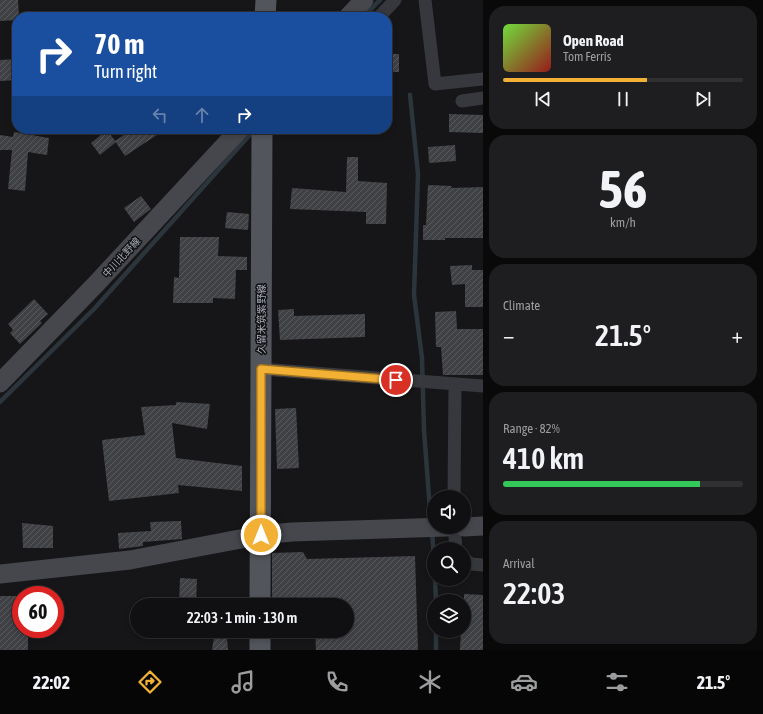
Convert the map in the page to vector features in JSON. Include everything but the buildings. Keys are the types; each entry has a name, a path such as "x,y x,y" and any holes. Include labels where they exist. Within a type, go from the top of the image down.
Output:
{"main road":[{"path":"265,12 266,0"},
{"name":"久留米筑紫野線","path":"260,598 261,369 265,134"},
{"path":"260,638 260,650"}],"street":[{"path":"353,12 364,0"},
{"path":"384,12 395,0"},
{"path":"425,0 435,84 483,79"},
{"path":"462,100 483,98"},
{"name":"中川北野線","path":"0,383 96,284 235,134"},
{"path":"261,369 483,386"},
{"path":"454,490 455,384"},
{"path":"471,527 483,526"},
{"path":"0,574 130,560 261,535 292,532 427,528"},
{"path":"471,564 483,565"}],"waterway":[{"path":"368,12 380,0"},
{"path":"410,95 418,174 414,295 422,358 424,430 428,490"},
{"path":"0,402 95,308 251,134"},
{"path":"432,534 433,542"},
{"path":"435,586 436,594"},
{"path":"436,638 436,650"}],"route":[{"path":"261,535 261,369 396,380"}]}
